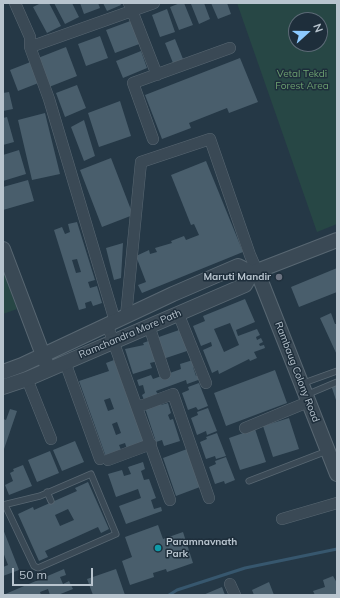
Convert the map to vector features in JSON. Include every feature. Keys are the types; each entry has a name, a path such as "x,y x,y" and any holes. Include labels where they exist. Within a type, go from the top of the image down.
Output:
{"street":[{"path":"15,3 30,37 30,47 49,99 116,320"},
{"path":"30,47 131,7 154,3"},
{"path":"131,7 157,74"},
{"path":"153,139 133,83 230,48"},
{"path":"170,500 114,341 141,162 210,139 250,255 254,272"},
{"name":"Ramchandra More Path","path":"3,387 27,379 245,285 254,272 337,240"},
{"path":"3,249 48,369"},
{"name":"Ramchandra More Path","path":"3,372 238,266 254,272"},
{"name":"Rambaug Colony Road","path":"254,272 305,394 332,449 337,474"},
{"path":"178,313 206,383"},
{"path":"149,326 165,374"},
{"path":"65,362 104,459 151,444"},
{"path":"27,379 51,439"},
{"path":"138,407 173,394 209,498"},
{"path":"245,428 305,394"},
{"path":"282,520 337,502"},
{"path":"230,584 234,595"}],"lane":[{"path":"305,394 337,371"},
{"path":"305,394 337,382"},
{"path":"249,481 332,449"},
{"path":"91,474 116,534 38,568 34,566 4,505 26,501 91,474"},
{"path":"47,492 51,501"}],"green space":[{"name":"Vetal Tekdi Forest Area","path":"237,3 337,3 337,224 317,232"},
{"path":"3,269 17,309 3,314"}],"building":[{"path":"41,3 49,3 61,26 47,33 33,7"},
{"path":"54,3 72,3 79,17 65,24"},
{"path":"80,3 98,3 100,8 84,14"},
{"path":"103,3 120,3 121,5 107,11"},
{"path":"184,3 193,25 179,30 170,7"},
{"path":"204,3 210,19 199,24 191,4"},
{"path":"211,3 227,3 231,14 218,19"},
{"path":"167,9 175,32 160,37 152,15"},
{"path":"133,20 142,43 115,53 106,30"},
{"path":"100,36 108,58 86,66 78,44"},
{"path":"175,39 183,59 173,63 165,43"},
{"path":"66,47 77,76 49,87 38,58"},
{"path":"141,51 147,68 123,78 116,61"},
{"path":"240,58 258,102 229,113 227,108 189,123 191,128 162,139 145,95"},
{"path":"33,61 41,82 18,91 10,70"},
{"path":"77,85 86,108 65,117 56,93"},
{"path":"9,92 13,109 3,111 3,93"},
{"path":"120,101 131,136 99,147 88,113"},
{"path":"45,113 60,174 32,180 18,120"},
{"path":"7,117 14,142 3,145 3,118"},
{"path":"84,120 95,156 84,161 71,127"},
{"path":"19,150 26,174 3,181 3,155"},
{"path":"111,158 133,215 102,227 80,170"},
{"path":"206,161 243,252 142,293 138,285 146,282 136,256 149,250 150,254 157,252 155,248 172,243 171,241 184,236 186,240 199,235 194,224 191,225 171,175"},
{"path":"28,180 34,201 3,210 3,187"},
{"path":"77,222 95,280 88,282 90,288 97,286 102,303 93,306 91,301 85,303 86,308 79,310 54,230 62,227 65,234 70,232 68,224","holes":["77,259 81,272 76,273 72,260"]},
{"path":"123,243 121,278 114,280 106,248"},
{"path":"337,268 337,292 299,307 291,287"},
{"path":"245,299 255,322 236,330 238,336 257,329 260,335 256,337 257,340 261,338 263,342 259,344 260,346 264,345 265,348 254,352 257,358 250,361 249,359 219,374 218,370 212,373 203,350 212,346 211,342 201,346 193,326 205,321 203,316","holes":["230,323 239,345 224,352 214,329"]},
{"path":"331,313 335,324 337,324 337,355 320,318"},
{"path":"182,329 190,350 163,359 156,338"},
{"path":"151,340 158,361 150,363 152,368 133,374 125,349 144,345 143,343"},
{"path":"114,360 127,396 130,395 147,443 127,449 125,443 119,445 122,452 106,457 79,381 109,371 106,363","holes":["110,398 114,409 108,411 104,400","117,422 121,433 116,435 112,424"]},
{"path":"193,360 196,366 193,367 196,376 199,374 201,379 187,384 186,380 156,391 158,395 144,400 142,395 145,393 143,385 139,386 137,380 151,375 153,379 181,369 180,364"},
{"path":"275,370 287,403 226,426 214,393"},
{"path":"199,383 208,406 198,410 196,407 188,410 182,393 189,390 188,387"},
{"path":"337,384 337,403 331,385"},
{"path":"161,403 161,405 168,403 171,413 168,415 170,420 173,419 180,441 164,446 162,440 156,442 145,408"},
{"path":"208,408 217,431 207,435 206,431 197,435 191,418 198,415 197,412"},
{"path":"10,409 17,411 3,452 3,419 6,420"},
{"path":"289,418 299,449 273,457 263,426"},
{"path":"255,429 266,462 240,470 229,438"},
{"path":"217,433 226,456 216,459 215,456 206,459 200,442 207,439 206,437"},
{"path":"75,441 84,462 62,471 53,450"},
{"path":"187,449 200,487 176,496 163,458"},
{"path":"50,451 59,473 37,482 28,460"},
{"path":"226,457 235,480 225,484 224,481 215,484 209,467 216,464 215,461"},
{"path":"143,462 145,469 141,471 144,480 149,479 156,498 151,500 154,509 161,507 162,511 126,524 119,506 141,498 138,489 116,497 108,474 122,470 124,476 131,474 128,467"},
{"path":"23,465 32,486 9,495 5,485 13,481 10,473 14,471 13,469"},
{"path":"88,482 109,529 101,533 98,527 45,551 48,557 39,561 18,514 33,507 34,510 77,491 75,488","holes":["68,509 74,520 60,526 55,515"]},
{"name":"Paramnavnath Park","path":"158,525 163,539 183,532 193,563 167,572 166,569 153,573 154,577 130,585 122,561 132,557 125,537"},
{"path":"3,529 19,570 3,576 3,567 8,565 3,552"},
{"path":"64,569 66,575 60,577 63,584 69,581 73,589 58,595 50,595 48,589 40,592 41,595 3,595"},
{"path":"116,569 125,595 93,595 87,579"},
{"path":"333,576 337,583 337,595 315,595 313,591 325,587 323,580"},
{"path":"269,582 274,595 254,595 252,590"},
{"path":"222,587 225,595 203,595"}],"waterway":[{"path":"169,595 177,590 245,568 337,549"}],"place":[{"name":"Maruti Mandir","path":"279,277"},
{"name":"Paramnavnath Park","path":"158,548"}]}
